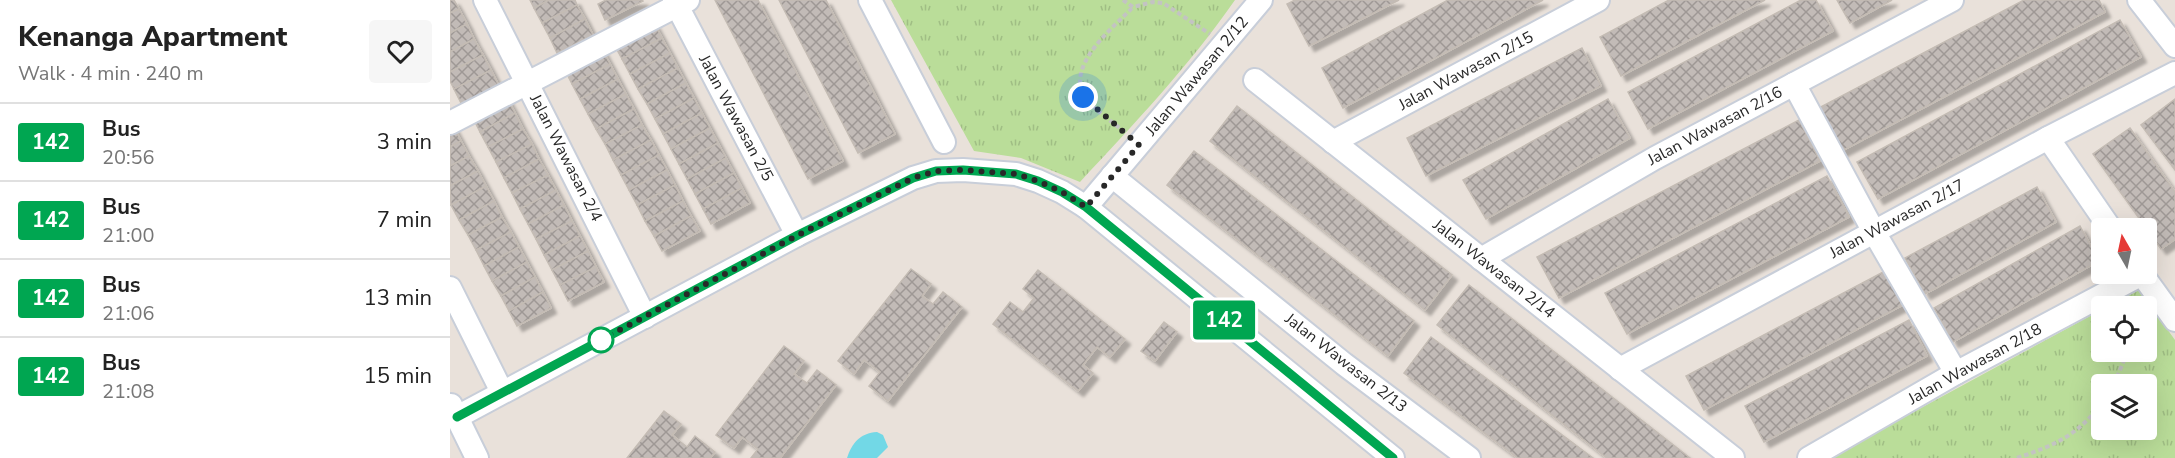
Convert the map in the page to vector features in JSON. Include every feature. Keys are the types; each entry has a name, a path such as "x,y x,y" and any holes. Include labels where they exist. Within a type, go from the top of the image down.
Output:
{"street":[{"name":"Jalan Wawasan 2/4","path":"485,0 645,317"},
{"path":"870,0 944,142"},
{"name":"Jalan Wawasan 2/12","path":"1086,207 1261,0"},
{"name":"Jalan Wawasan 2/15","path":"1333,142 1598,0"},
{"name":"Jalan Wawasan 2/16","path":"1481,259 1655,158 1952,0"},
{"path":"2139,0 2175,46"},
{"path":"450,123 680,2"},
{"name":"Jalan Wawasan 2/5","path":"680,2 798,235"},
{"name":"Jalan Wawasan 2/17","path":"1620,369 2048,138 2175,73"},
{"name":"Jalan Wawasan 2/14","path":"1255,80 1732,458"},
{"path":"1794,84 1874,232 1956,373"},
{"path":"2048,138 2103,218"},
{"path":"477,458 453,410 502,392 798,235 913,178 936,171 963,170 1016,174 1062,192 1086,207 1393,458"},
{"name":"Jalan Wawasan 2/13","path":"1112,176 1344,364 1469,458"},
{"name":"Jalan Wawasan 2/18","path":"1809,458 1956,373 2123,284"},
{"path":"2149,284 2175,320"},
{"path":"450,288 502,392"}],"path":[{"path":"1123,0 1133,7"},
{"path":"1139,145 1083,97 1079,83 1086,57 1133,7 1153,2 1163,3 1224,46"},
{"path":"2017,458 2050,446 2074,433 2091,418"}],"green space":[{"path":"891,0 1235,0 1180,71 1080,182 1021,158 974,151"},
{"path":"2139,290 2143,296 2128,296"},
{"path":"2091,315 2091,362 2157,362 2157,315 2175,340 2175,458 1829,458"}],"water":[{"path":"877,432 883,435 888,447 877,458 847,458 851,448 861,437"}],"building":[{"path":"450,0 454,0 459,9 450,13"},
{"path":"530,0 549,0 534,8"},
{"path":"549,0 575,0 577,5 542,23 534,8"},
{"path":"606,0 643,1 605,20 598,4"},
{"path":"715,0 758,0 843,161 808,179"},
{"path":"779,0 826,0 895,134 858,153"},
{"path":"1295,0 1399,0 1309,46 1287,4"},
{"path":"1448,0 1543,0 1343,108 1322,68"},
{"path":"1669,0 1765,0 1621,76 1600,37"},
{"path":"1801,0 1816,0 1833,31 1648,129 1628,92"},
{"path":"1837,0 1892,0 1850,23"},
{"path":"2024,0 2099,0 2105,12 1836,154 1813,111"},
{"path":"577,5 585,19 550,38 542,23"},
{"path":"459,9 467,24 450,33 450,13"},
{"path":"585,19 593,35 557,53 550,38"},
{"path":"2120,20 2141,57 1878,199 1857,162"},
{"path":"654,23 662,38 622,59 614,44"},
{"path":"467,24 474,39 450,52 450,33"},
{"path":"662,38 670,53 630,74 622,59"},
{"path":"474,39 483,55 450,72 450,52"},
{"path":"1582,48 1601,86 1426,176 1407,138"},
{"path":"602,49 610,64 572,84 564,68"},
{"path":"670,53 678,68 638,89 630,74"},
{"path":"483,55 491,70 454,89 450,81 450,72"},
{"path":"610,64 618,79 580,99 572,84"},
{"path":"678,68 686,83 647,104 638,89"},
{"path":"491,70 499,86 462,105 454,89"},
{"path":"618,79 626,94 588,114 580,99"},
{"path":"686,83 694,98 655,119 647,104"},
{"path":"626,94 634,109 596,129 588,114"},
{"path":"507,98 515,113 480,132 472,116"},
{"path":"694,98 702,113 663,134 655,119"},
{"path":"1608,99 1630,138 1486,219 1463,180"},
{"path":"2175,99 2175,170 2141,125"},
{"path":"1237,106 1452,275 1425,310 1210,141"},
{"path":"634,109 642,125 605,144 596,129"},
{"path":"515,113 523,129 488,147 480,132"},
{"path":"702,113 710,128 671,149 663,134"},
{"path":"1799,120 1820,161 1559,298 1537,257"},
{"path":"642,125 651,140 613,160 605,144"},
{"path":"453,126 461,141 450,147 450,127"},
{"path":"710,128 718,143 679,164 671,149"},
{"path":"2130,128 2175,192 2175,239 2161,249 2157,243 2157,218 2139,218 2093,154"},
{"path":"523,129 532,144 496,162 488,147"},
{"path":"651,140 659,155 621,175 613,160"},
{"path":"461,141 469,156 450,166 450,147"},
{"path":"718,143 726,158 687,179 679,164"},
{"path":"532,144 539,159 504,178 496,162"},
{"path":"1194,151 1414,321 1388,356 1167,185"},
{"path":"659,155 667,170 629,190 621,175"},
{"path":"469,156 478,171 450,186 450,166"},
{"path":"726,158 734,173 695,194 687,179"},
{"path":"539,159 548,175 512,193 504,178"},
{"path":"667,170 675,185 637,205 629,190"},
{"path":"478,171 486,186 451,205 450,186"},
{"path":"734,173 742,188 703,209 695,194"},
{"path":"548,175 556,190 520,209 512,193"},
{"path":"1827,176 1849,217 1627,334 1605,293"},
{"path":"675,185 683,201 645,221 637,205"},
{"path":"486,186 494,201 459,220 451,205"},
{"path":"2037,187 2056,222 1925,294 1905,258"},
{"path":"742,188 750,203 711,224 703,209"},
{"path":"556,190 564,205 528,224 520,209"},
{"path":"494,201 502,217 468,235 459,220"},
{"path":"683,201 691,216 654,236 645,221"},
{"path":"564,205 572,221 536,239 528,224"},
{"path":"691,216 700,231 662,251 654,236"},
{"path":"502,217 511,232 476,250 468,235"},
{"path":"572,221 580,236 544,255 536,239"},
{"path":"2080,226 2091,246 2091,265 1953,342 1934,308"},
{"path":"511,232 519,247 484,266 476,250"},
{"path":"580,236 588,251 552,270 544,255"},
{"path":"519,247 527,262 492,281 484,266"},
{"path":"588,251 596,267 560,285 552,270"},
{"path":"527,262 535,277 501,296 492,281"},
{"path":"596,267 604,282 568,301 560,285"},
{"path":"911,269 931,284 922,296 933,304 943,292 962,307 888,401 869,386 880,372 864,360 854,374 838,361"},
{"path":"1038,270 1125,339 1110,357 1097,347 1083,365 1093,373 1078,391 993,324 1010,302 1023,312 1034,298 1023,289"},
{"path":"1885,271 1903,305 1704,410 1686,376"},
{"path":"535,277 543,292 509,311 501,296"},
{"path":"1469,285 1690,458 1607,458 1437,325"},
{"path":"543,292 551,308 517,326 509,311"},
{"path":"1909,320 1927,356 1764,442 1745,406"},
{"path":"1164,322 1177,332 1155,361 1141,351"},
{"path":"1431,337 1593,458 1518,458 1404,373"},
{"path":"784,346 804,361 794,374 807,383 817,370 836,385 780,458 751,458 758,449 742,437 734,448 716,435"},
{"path":"664,411 681,424 672,435 687,447 695,436 715,452 710,458 627,458"}],"bus line":[{"name":"142","path":"457,417 798,235 913,178 936,171 989,171 1016,174 1038,181 1086,207 1393,458"}],"route":[{"path":"601,340 798,235 913,178 936,171 963,170 1016,174 1062,192 1086,207 1139,145 1083,97"}]}
